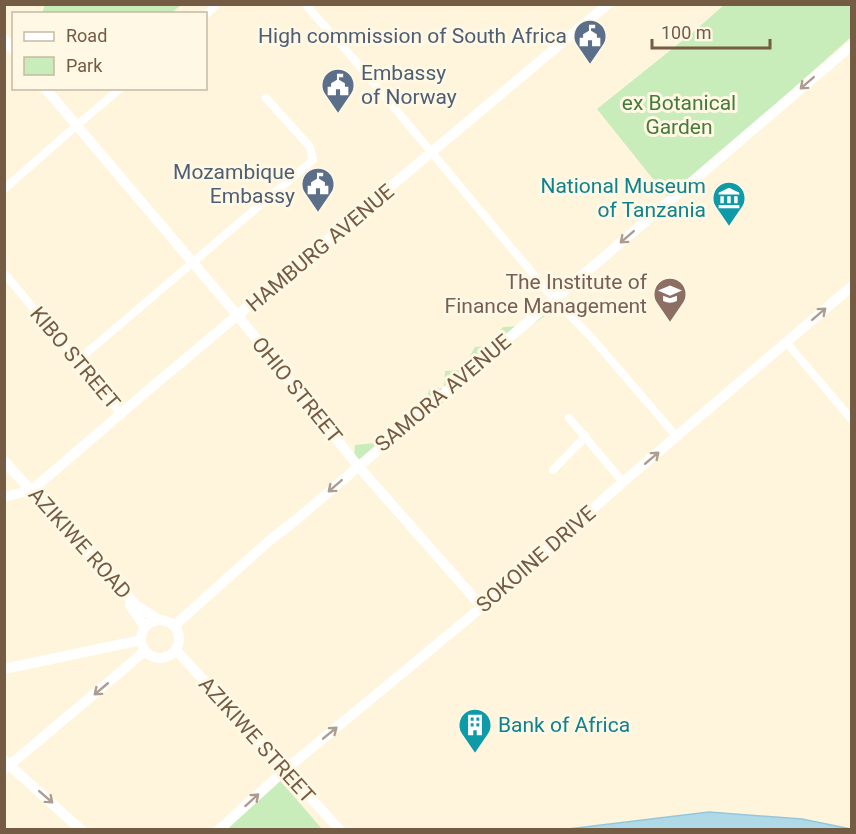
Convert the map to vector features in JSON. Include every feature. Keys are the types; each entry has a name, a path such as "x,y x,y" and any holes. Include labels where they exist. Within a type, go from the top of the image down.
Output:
{"street":[{"path":"305,4 554,299 592,338 677,436"},
{"name":"HAMBURG AVENUE","path":"29,492 608,4"},
{"name":"SAMORA AVENUE","path":"174,626 270,540 852,45"},
{"name":"OHIO STREET","path":"47,90 238,316 358,466 482,607"},
{"path":"4,189 119,90"},
{"path":"77,361 313,160 310,147 266,98"},
{"name":"KIBO STREET","path":"4,273 122,414"},
{"name":"SOKOINE DRIVE","path":"219,830 285,770 482,607 623,482 852,286"},
{"path":"787,343 852,420"},
{"path":"569,418 623,482"},
{"path":"552,470 586,436"},
{"name":"AZIKIWE ROAD","path":"4,461 135,611 145,627"},
{"name":"AZIKIWE ROAD","path":"4,470 29,492 136,605 159,620"},
{"path":"4,497 29,492"},
{"path":"159,620 174,626 179,636 176,650 163,658 150,655 143,645 145,627 159,620"},
{"path":"4,669 143,645"},
{"path":"81,830 6,765 143,645"},
{"name":"AZIKIWE STREET","path":"176,650 339,830"}],"green space":[{"path":"45,4 181,5 172,12 42,12"},
{"name":"ex Botanical Garden","path":"724,5 851,5 851,37 669,199 597,109"},
{"path":"544,309 546,315 523,331 510,345 493,352 486,366 466,375 465,386 446,393 442,405 424,414 418,423 404,427 367,465 354,458 355,445 375,443 401,422 408,411 424,409 429,390 444,388 445,371 462,370 475,347 490,346 503,327 523,326 529,311"},
{"path":"279,779 322,829 223,830"}],"water":[{"path":"709,812 802,819 851,829 568,829"}],"place":[{"name":"High commission of South Africa","path":"590,65"},
{"name":"Embassy of Norway","path":"338,114"},
{"name":"Mozambique Embassy","path":"318,213"},
{"name":"National Museum of Tanzania","path":"729,227"},
{"name":"The Institute of Finance Management","path":"670,323"},
{"name":"Bank of Africa","path":"475,754"}]}
